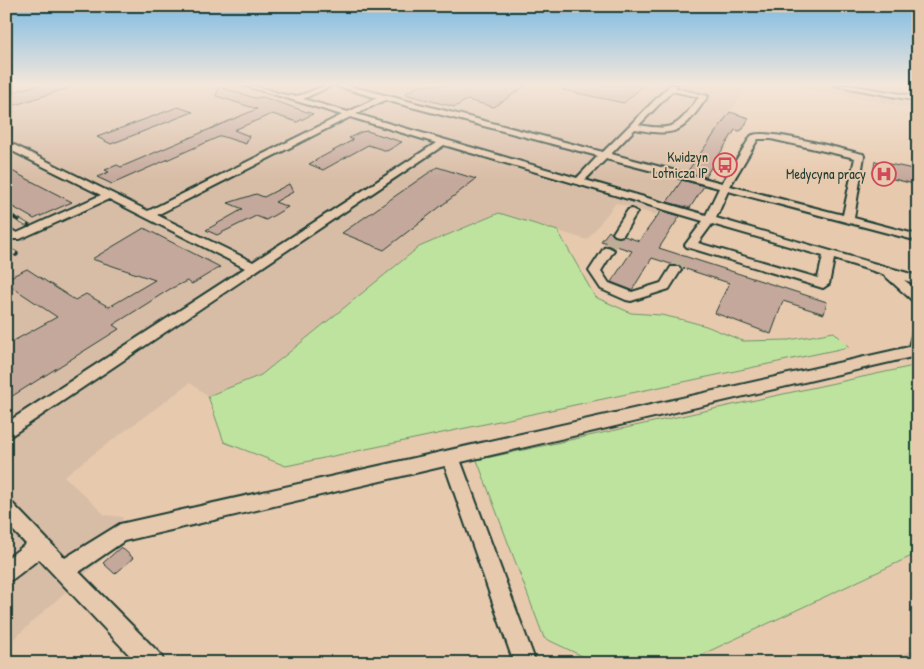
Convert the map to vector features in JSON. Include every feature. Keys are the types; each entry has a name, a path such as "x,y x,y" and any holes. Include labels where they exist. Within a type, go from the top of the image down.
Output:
{"lane":[{"path":"148,215 348,116"},
{"path":"354,116 918,280"},
{"path":"454,116 918,238"},
{"path":"578,182 643,116"},
{"path":"633,126 668,132 679,128 688,116"},
{"path":"829,254 823,284 687,249 709,220 724,188 755,136 771,136 860,156 848,219"},
{"path":"6,432 443,142"},
{"path":"6,144 254,268"},
{"path":"6,230 16,236 108,196"},
{"path":"619,233 632,212"},
{"path":"608,250 595,271 605,286 631,297 665,286 675,270"},
{"path":"885,270 918,298"},
{"path":"63,571 120,533 917,351 918,334"},
{"path":"450,457 525,663"},
{"path":"6,510 153,663"},
{"path":"6,572 40,546"}],"shaded area":[{"path":"6,116 727,116 656,215 616,203 587,240 499,213 419,247 261,375 208,396 190,383 64,476 105,515 123,517 116,546 6,646"},
{"path":"918,648 918,663 880,663"}],"green space":[{"path":"499,213 558,231 595,297 631,313 661,315 684,320 706,326 743,341 789,340 834,332 849,347 286,466 224,442 208,396 261,375 419,247"},
{"path":"918,365 918,553 684,663 597,663 544,638 477,460"}],"building":[{"path":"153,116 182,116 111,144 97,137"},
{"path":"240,116 267,116 234,130 249,136 246,144 221,136 112,184 97,177 109,172 105,170 117,165 121,167"},
{"path":"279,116 309,116 297,122"},
{"path":"727,116 749,118 743,129 740,131 735,130 705,177 687,172"},
{"path":"367,131 402,142 387,151 368,145 323,170 309,164 353,140 349,138"},
{"path":"875,161 918,170 918,185 873,174"},
{"path":"437,167 476,179 384,250 342,233"},
{"path":"6,168 72,202 34,219 6,203"},
{"path":"682,180 704,186 690,208 667,202"},
{"path":"289,184 293,192 275,202 288,207 266,220 256,216 217,235 206,230 243,209 228,203 256,194 264,197"},
{"path":"661,211 680,216 659,248 827,302 824,314 783,301 771,334 715,313 729,283 652,258 632,290 611,282 632,251 601,241 609,231 615,237 624,236 639,241"},
{"path":"144,228 220,267 192,284 187,281 170,289 113,325 119,329 6,400 6,345 57,317 6,283 6,279 27,269 75,300 86,294 109,307 155,280 92,259"},
{"path":"121,547 133,558 115,574 103,563"}],"tunnel":[{"path":"613,243 619,233"},
{"path":"608,250 613,242"},
{"path":"675,270 684,254"}],"railway":[{"path":"6,213 29,226"},
{"path":"6,248 16,254"}],"place":[{"name":"Kwidzyn Lotnicza IP","path":"725,165"},
{"name":"Medycyna pracy","path":"884,174"}]}
